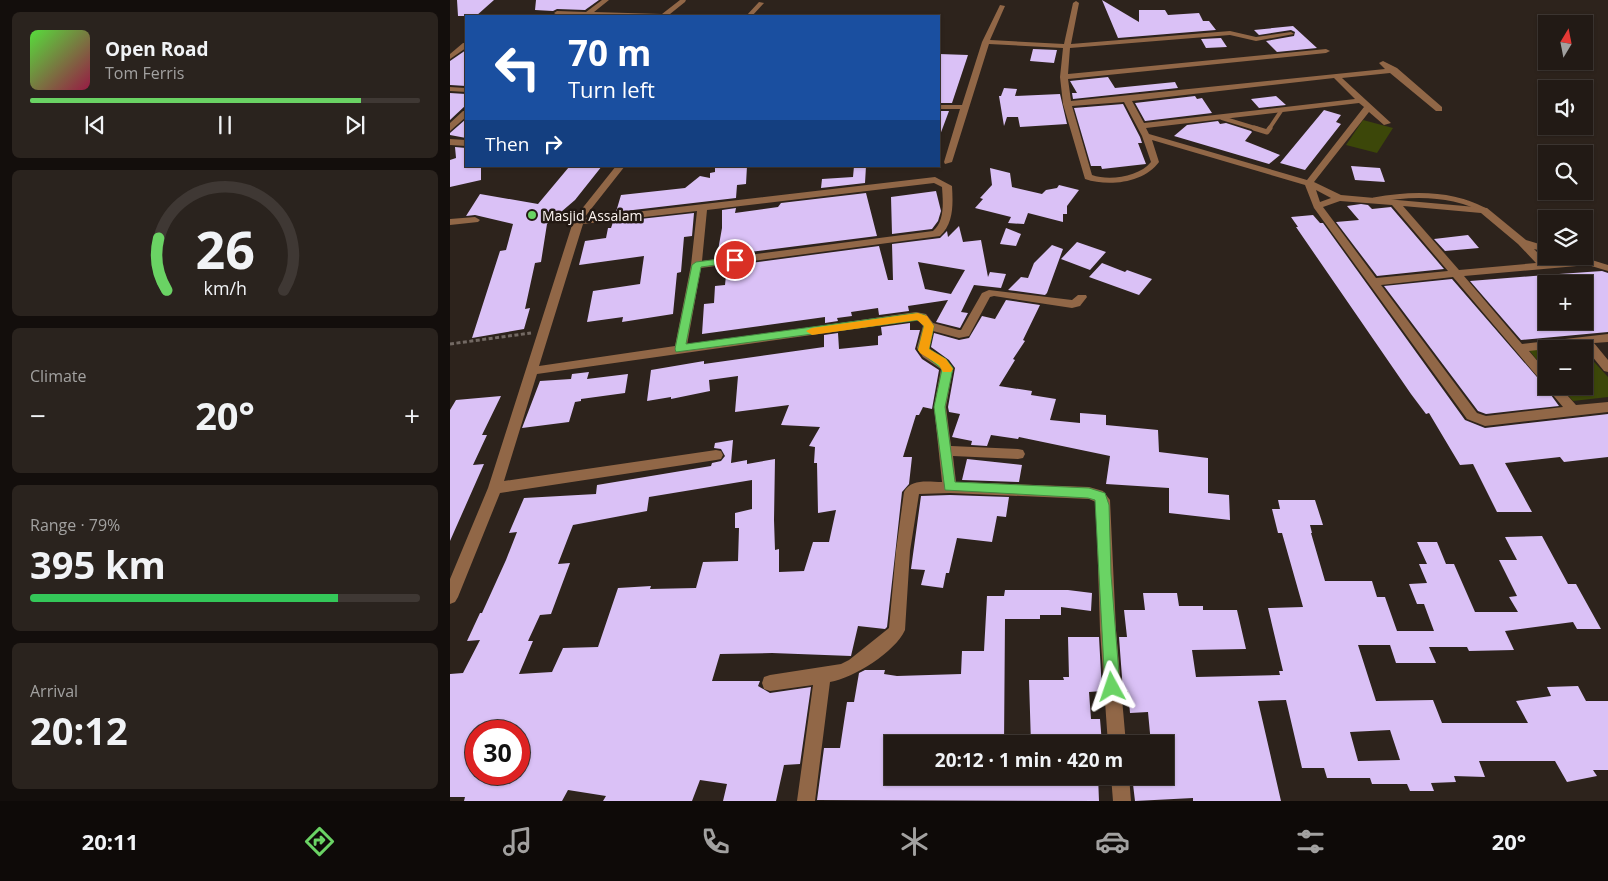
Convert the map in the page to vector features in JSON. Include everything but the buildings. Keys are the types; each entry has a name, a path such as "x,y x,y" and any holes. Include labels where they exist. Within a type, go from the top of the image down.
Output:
{"street":[{"path":"557,13 587,15 606,0"},
{"path":"664,15 683,0"},
{"path":"750,15 761,3"},
{"path":"1076,3 1067,46 1064,77 1067,104 1085,174 1092,179 1103,181 1124,178 1150,169 1155,162 1146,136 1127,99"},
{"path":"948,162 986,42 1002,6"},
{"path":"986,42 1067,46 1236,33 1256,39 1291,34"},
{"path":"450,57 465,46"},
{"path":"1064,77 1326,51"},
{"path":"1383,63 1394,70 1439,109"},
{"path":"1067,104 1394,70"},
{"path":"1336,76 1387,124"},
{"path":"450,89 465,90"},
{"path":"1140,126 1365,103"},
{"path":"1309,184 1365,103"},
{"path":"940,107 965,107"},
{"path":"450,128 465,114"},
{"path":"1146,136 1309,184 1339,198 1484,210 1522,242 1538,259"},
{"path":"450,142 465,143"},
{"path":"450,597 495,488 578,222 583,211 619,167"},
{"path":"578,222 935,180 947,186 948,202 940,232 936,234 696,265"},
{"path":"1309,184 1317,206 1472,416 1485,421 1608,407"},
{"path":"1317,206 1339,198"},
{"path":"1394,203 1458,274 1538,371"},
{"path":"680,349 696,265 702,208"},
{"path":"450,222 475,220"},
{"path":"1522,242 1538,247"},
{"path":"1593,264 1608,268"},
{"path":"1374,282 1544,265"},
{"path":"531,371 916,316 922,317 929,326 959,334 965,333 986,295 993,292 1072,304 1076,304 1082,297"},
{"path":"929,326 924,350 942,362 947,368 940,407 950,486"},
{"path":"1593,340 1608,338"},
{"path":"1519,348 1538,346"},
{"path":"1593,350 1608,368"},
{"path":"1560,395 1573,410"},
{"path":"946,451 1018,454"},
{"path":"495,488 716,455"},
{"path":"770,682 842,672 855,666 896,633 902,551 911,492 916,488 950,486 1089,493 1100,497 1103,505 1108,630 1117,735"},
{"path":"806,801 823,675"},
{"path":"1121,785 1122,801"}],"lane":[{"path":"1222,118 1267,132 1281,111"},
{"path":"1374,200 1396,195 1432,197 1464,200 1484,210"}],"path":[{"path":"450,344 544,331"}],"green space":[{"path":"1363,120 1393,128 1377,153 1346,145"},
{"path":"1538,349 1538,361 1529,350"},
{"path":"1593,361 1608,377 1608,397 1573,401 1568,395 1593,395"}],"slow traffic":[{"path":"812,331 922,317 929,326 923,348 927,354 942,362 947,369"}],"place":[{"name":"Masjid Assalam","path":"532,215"}],"route":[{"path":"735,260 696,265 680,349 916,316 922,317 929,326 923,348 927,354 942,362 947,368 940,407 950,486 1089,493 1100,497 1103,505 1104,574 1112,687"}]}
